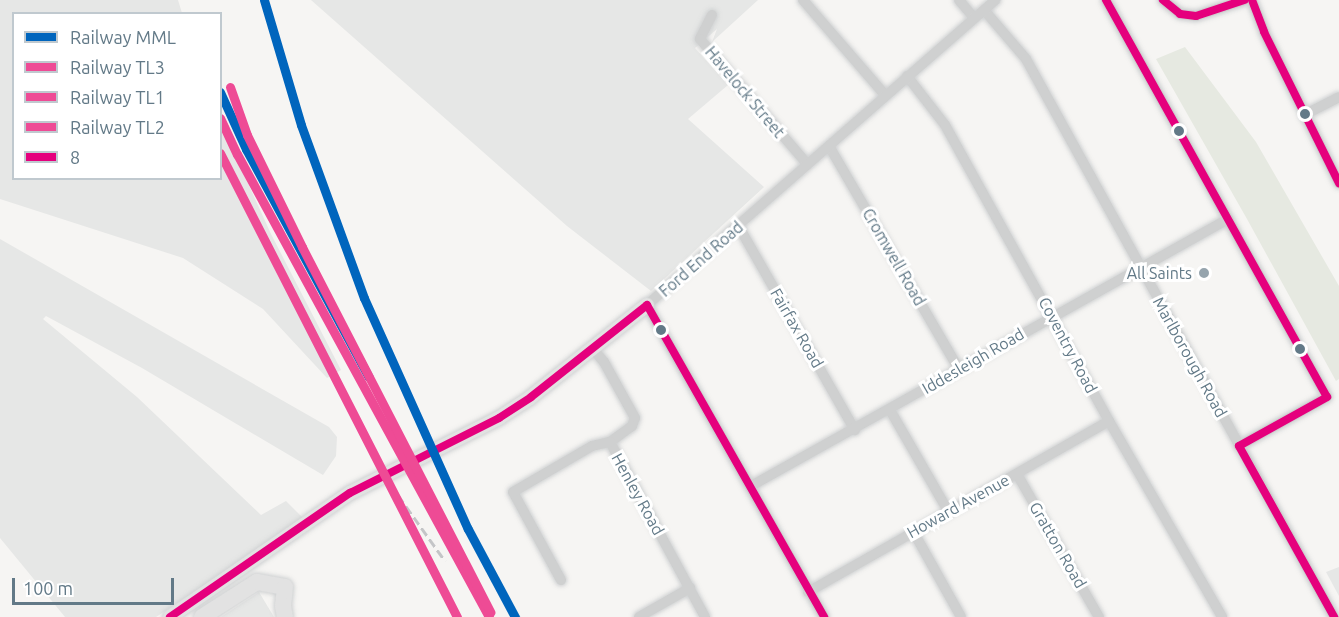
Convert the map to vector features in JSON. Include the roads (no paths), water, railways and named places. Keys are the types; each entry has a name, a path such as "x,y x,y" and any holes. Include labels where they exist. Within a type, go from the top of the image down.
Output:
{"main road":[{"path":"202,617 257,582 285,586 283,606 285,617"}],"street":[{"path":"803,0 885,95"},
{"path":"959,0 974,18"},
{"name":"Ford End Road","path":"170,617 350,493 499,418 531,398 647,305 739,227 807,164 995,0"},
{"path":"1106,0 1327,397 1239,446"},
{"path":"1163,0 1180,14 1196,16 1244,0"},
{"path":"1252,0 1304,115 1339,183"},
{"name":"Marlborough Road","path":"984,10 1026,59 1334,617"},
{"name":"Havelock Street","path":"712,15 700,39 807,164"},
{"name":"Coventry Road","path":"907,76 945,125 1053,316 1108,421 1222,617"},
{"path":"1304,115 1339,97"},
{"name":"Cromwell Road","path":"829,146 958,368"},
{"name":"Iddesleigh Road","path":"751,486 855,430 958,368 1228,219"},
{"name":"Fairfax Road","path":"739,227 855,430"},
{"path":"647,305 824,617"},
{"name":"Henley Road","path":"593,349 604,362 635,418 632,426 609,442 705,617"},
{"path":"890,410 948,511"},
{"name":"Howard Avenue","path":"808,592 1108,421"},
{"path":"561,580 513,492 592,446 609,442"},
{"name":"Gratton Road","path":"1017,474 1100,617"},
{"path":"913,531 962,617"},
{"path":"639,617 690,588"}],"railway":[{"path":"398,495 445,561"}],"rail line":[{"name":"MML","path":"264,0 301,125 364,298 468,529 515,617"},
{"name":"TL1","path":"230,87 247,135 302,247 490,612"},
{"name":"MML","path":"222,96 246,149 369,377"},
{"name":"TL3","path":"222,122 237,154 489,617"},
{"name":"TL2","path":"222,157 457,617"}],"place":[{"name":"All Saints","path":"1204,273"}]}
